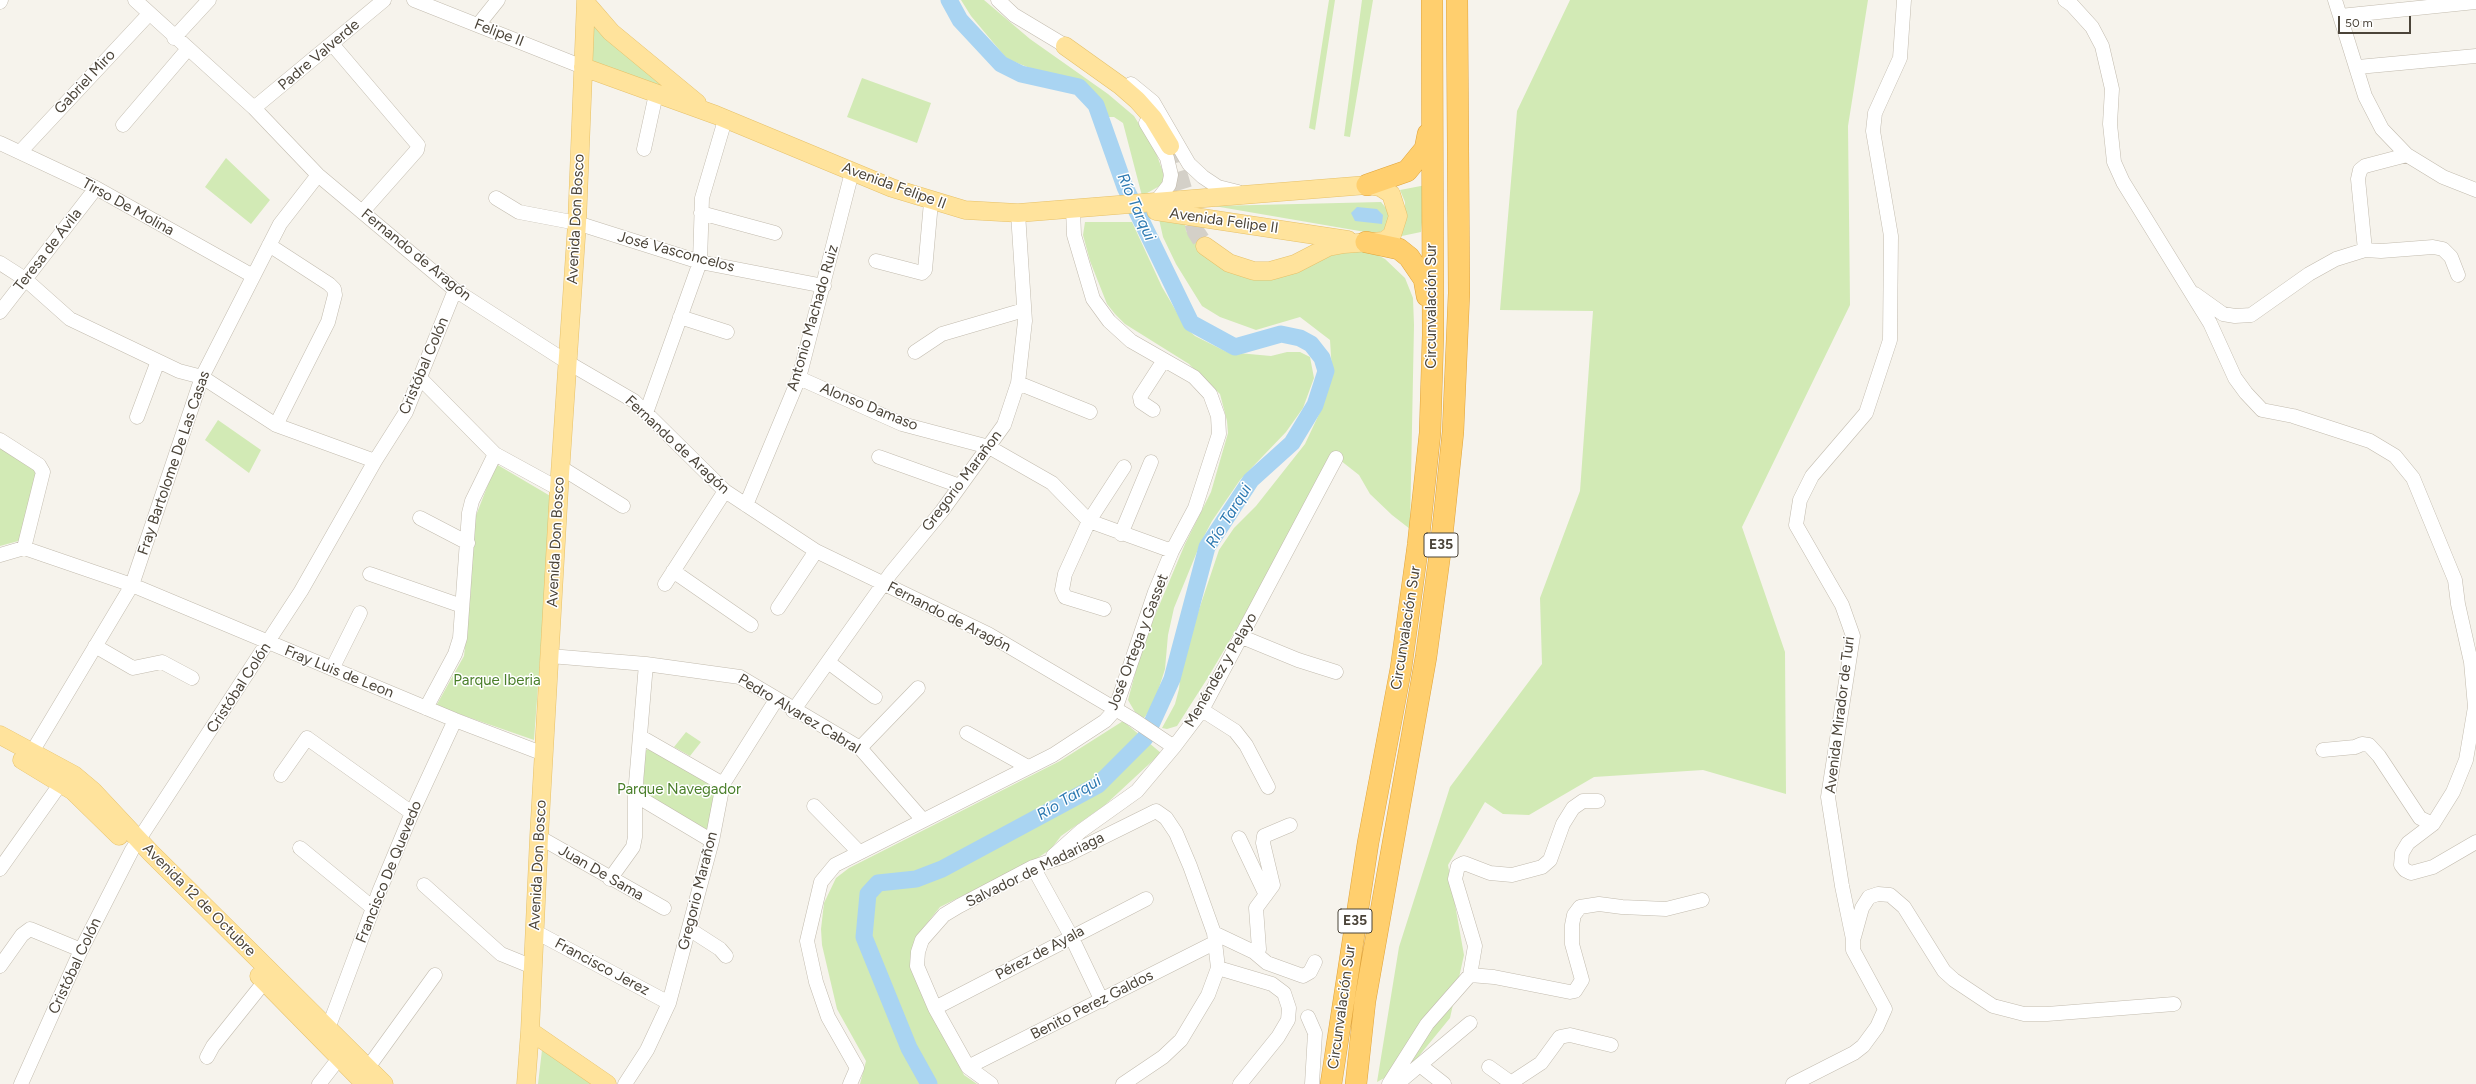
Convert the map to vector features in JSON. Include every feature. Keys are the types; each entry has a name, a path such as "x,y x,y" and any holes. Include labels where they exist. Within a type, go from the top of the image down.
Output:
{"highway":[{"name":"Circunvalación Sur","path":"1331,1084 1368,843 1401,668 1418,545 1430,433 1432,335 1432,0"},
{"name":"Circunvalación Sur","path":"1356,1084 1366,994 1426,657 1441,546 1453,432 1459,293 1457,0"},
{"path":"1367,185 1402,174 1415,164 1421,156 1427,142 1433,98"},
{"path":"1366,242 1399,250 1408,257 1424,279 1432,335"}],"main road":[{"name":"Avenida Don Bosco","path":"526,1084 560,467 577,223 585,1"},
{"name":"Avenida Felipe II","path":"585,1 596,17 617,37 689,97 720,118"},
{"path":"1065,46 1121,86 1137,100 1153,118 1170,146"},
{"name":"Avenida Felipe II","path":"583,67 720,118 852,172 931,202 965,210 1018,213 1077,208 1153,205 1367,185"},
{"path":"1205,246 1229,263 1254,271 1270,271 1295,264 1328,247 1384,241 1392,235 1398,216 1391,194 1380,187 1367,185"},
{"name":"Avenida Felipe II","path":"1153,205 1366,242"},
{"name":"Avenida 12 de Octubre","path":"0,735 74,775 93,791 136,845 265,981 324,1032 340,1058 366,1076 384,1084"},
{"name":"Avenida 12 de Octubre","path":"0,748 61,783 136,845 324,1032 366,1076"},
{"path":"530,1031 607,1084"}],"street":[{"name":"Fernando de Aragón","path":"135,0 187,50 254,108 318,175 363,211 455,290 567,362 634,401 725,491 816,551 988,634 1134,720 1171,745"},
{"path":"174,38 209,0"},
{"name":"Padre Valverde","path":"254,108 384,0"},
{"name":"Felipe II","path":"414,0 583,67"},
{"path":"478,25 498,0"},
{"path":"998,0 1014,15 1065,46 1121,76 1153,102 1189,164 1203,177 1218,187 1249,195"},
{"name":"Avenida Mirador de Turi","path":"1793,1084 1854,1053 1863,1046 1877,1027 1885,1009 1853,950 1853,939 1842,886 1828,797 1853,636 1842,605 1796,525 1800,500 1812,476 1866,413 1890,340 1891,236 1873,131 1875,113 1900,58 1904,0"},
{"path":"2065,0 2072,5 2092,27 2102,46 2108,64 2112,89 2110,124 2114,162 2136,206 2210,323 2236,378 2246,393 2262,410 2293,416 2370,441 2394,456 2405,466 2422,498 2455,580 2475,689 2475,707 2466,760 2453,792 2433,824 2408,843 2402,853 2402,864 2405,870 2411,873 2433,867 2476,842"},
{"path":"2335,0 2358,67 2365,96 2382,129 2407,155 2443,177 2476,190"},
{"path":"2340,16 2476,2"},
{"name":"Gabriel Miro","path":"21,151 150,14"},
{"path":"332,44 418,145 417,150 363,211"},
{"path":"1065,46 1090,65 1141,116 1167,158 1171,175 1169,185 1153,205"},
{"path":"123,125 187,50"},
{"path":"2358,67 2476,56"},
{"path":"644,149 656,94"},
{"path":"646,413 700,262 702,198 720,118"},
{"name":"Tirso De Molina","path":"0,143 21,151 96,188 252,276"},
{"path":"2364,250 2358,179 2360,170 2365,166 2407,155"},
{"name":"Antonio Machado Ruiz","path":"746,505 799,378 824,286 852,172"},
{"name":"Fray Bartolome De Las Casas","path":"32,752 132,585 202,377 252,276 280,224 318,175"},
{"name":"Teresa de Ávila","path":"0,312 24,279 96,188"},
{"name":"José Vasconcelos","path":"496,198 518,212 577,223 700,262 824,286"},
{"path":"876,261 922,273 925,270 931,202"},
{"name":"José Ortega y Gasset","path":"850,1084 857,1068 828,1017 816,982 807,942 821,882 835,865 858,851 1052,755 1105,721 1115,710 1155,592 1172,551 1195,508 1219,434 1218,416 1210,394 1194,377 1131,341 1109,321 1093,299 1074,235 1077,208"},
{"path":"701,213 775,232"},
{"name":"Gregorio Marañon","path":"793,710 884,583 960,486 1004,425 1018,383 1024,310 1018,213"},
{"path":"269,245 329,284 334,289 335,295 328,322 276,425"},
{"path":"2190,290 2223,314 2235,316 2251,315 2309,274 2336,259 2364,250 2381,251 2433,247 2443,249 2451,258 2458,275"},
{"path":"0,263 24,279 70,319 179,371 202,377 276,425 375,461"},
{"name":"Cristóbal Colón","path":"21,1084 81,950 136,845 301,591 375,461 406,412 455,290"},
{"path":"915,352 942,334 1024,310"},
{"path":"680,317 727,332"},
{"path":"1153,410 1140,402 1140,397 1164,360"},
{"path":"137,417 158,361"},
{"path":"420,378 495,454 559,489"},
{"name":"Alonso Damaso","path":"799,378 902,424 989,447 1052,484 1089,521 1121,534 1172,551"},
{"path":"1018,383 1090,412"},
{"path":"0,440 39,464 43,472 24,548 0,558"},
{"path":"426,708 455,654 460,638 472,501 495,454"},
{"path":"879,457 960,486"},
{"name":"Menéndez y Pelayo","path":"1039,865 1081,831 1137,790 1171,745 1202,710 1336,458"},
{"path":"1121,534 1151,462"},
{"path":"560,467 623,506"},
{"path":"1104,609 1065,597 1062,594 1064,574 1089,521 1124,467"},
{"path":"665,584 725,491"},
{"path":"420,518 468,543"},
{"name":"Fray Luis de Leon","path":"24,548 132,585 455,720 544,754"},
{"path":"778,608 816,551"},
{"path":"673,571 751,625"},
{"path":"370,574 462,606"},
{"path":"332,669 360,613"},
{"path":"1242,637 1298,660 1336,672"},
{"path":"95,646 133,668 162,662 192,678"},
{"name":"Pedro Alvarez Cabral","path":"550,656 646,664 733,675 860,748 922,819"},
{"path":"828,662 875,697"},
{"path":"610,879 633,847 635,837 635,795 646,664"},
{"path":"860,748 918,688"},
{"name":"Gregorio Marañon","path":"625,1084 648,1050 669,1003 712,840 723,784 776,700"},
{"path":"1202,710 1235,731 1246,746 1268,787"},
{"name":"Francisco De Quevedo","path":"324,1032 412,813 455,720"},
{"path":"967,733 1028,767"},
{"path":"641,737 723,784"},
{"path":"281,775 307,738 412,813"},
{"path":"2323,750 2355,747 2362,744 2369,745 2380,756 2416,813 2433,824"},
{"path":"0,869 61,783"},
{"path":"635,795 712,840"},
{"path":"1389,1084 1426,1024 1470,975 1474,946 1455,879 1458,866 1464,862 1490,873 1512,875 1542,867 1550,860 1563,824 1573,808 1583,801 1598,801"},
{"path":"814,806 858,851"},
{"name":"Salvador de Madariaga","path":"991,1084 968,1067 935,1008 917,966 918,952 922,940 944,915 1039,865 1065,856 1156,811 1166,818 1176,833 1215,938"},
{"path":"1254,952 1259,949 1256,908 1273,885 1263,843 1264,836 1290,825"},
{"name":"Juan De Sama","path":"539,837 610,879 664,908"},
{"path":"1239,838 1266,895"},
{"path":"300,848 373,908"},
{"path":"1039,865 1102,1001"},
{"path":"424,885 501,954 533,967"},
{"path":"1853,939 1862,908 1869,897 1878,894 1890,895 1904,907 1944,971 1954,980 1993,1006 2024,1014 2047,1014 2174,1004"},
{"name":"Pérez de Ayala","path":"935,1008 1071,936 1146,899"},
{"path":"1470,975 1494,977 1570,992 1575,991 1582,980 1572,944 1572,925 1574,915 1580,907 1599,904 1622,908 1666,909 1702,900"},
{"path":"0,966 22,935 30,929 81,950"},
{"path":"689,929 720,949 726,956"},
{"name":"Francisco Jerez","path":"534,931 669,1003"},
{"path":"1123,1084 1163,1058 1181,1040 1208,995 1218,968 1215,938 1254,952 1267,963 1303,976 1310,972 1315,962"},
{"name":"Benito Perez Galdos","path":"968,1067 1102,1001 1215,938"},
{"path":"1218,968 1272,984 1284,993 1289,1008 1288,1020 1278,1037 1240,1084"},
{"path":"366,1076 435,975"},
{"path":"207,1056 213,1046 265,981"},
{"path":"1308,1016 1315,1033 1312,1084"},
{"path":"1397,1084 1470,1022"},
{"path":"1489,1067 1510,1083 1541,1063 1560,1037 1570,1035 1611,1045"},
{"path":"319,1084 340,1058"},
{"path":"1420,1066 1444,1084"}],"green space":[{"path":"961,0 984,0 1030,39 1108,94 1134,116 1155,150 1163,172 1163,184 1142,196 1123,123 1114,117 1094,117 1069,80 1035,70 1007,59 971,16"},
{"path":"1329,0 1335,0 1315,130 1309,128"},
{"path":"1362,0 1373,0 1350,137 1344,136"},
{"path":"1570,0 1868,0 1848,126 1850,305 1742,527 1785,652 1786,794 1703,770 1594,777 1529,815 1503,814 1485,802 1448,865 1464,955 1450,1018 1414,1062 1377,1082 1399,947 1450,787 1542,664 1540,598 1580,491 1593,311 1500,310 1517,111"},
{"path":"591,22 688,103 588,63"},
{"path":"862,78 931,103 917,143 847,117"},
{"path":"226,158 270,200 251,224 205,187"},
{"path":"1426,185 1421,232 1397,237 1405,216 1405,202 1400,190"},
{"path":"1381,202 1391,214 1390,226 1377,234 1214,206"},
{"path":"1159,219 1185,223 1186,231 1200,247 1235,272 1330,251 1368,250 1385,259 1405,278 1413,298 1414,325 1410,529 1392,515 1370,494 1359,475 1331,453 1250,606 1207,679 1177,726 1167,729 1162,728 1175,704 1179,689 1182,660 1219,550 1234,528 1256,506 1305,444 1320,412 1332,372 1330,340 1300,317 1256,330 1220,317 1202,306 1176,264 1163,237"},
{"path":"1085,222 1132,222 1162,287 1186,328 1195,336 1227,352 1271,356 1287,352 1300,352 1310,357 1314,378 1303,408 1286,432 1240,480 1212,521 1201,542 1174,608 1168,635 1165,669 1154,705 1144,718 1135,712 1128,700 1143,644 1185,544 1211,492 1228,433 1227,421 1220,394 1189,364 1125,324 1107,304 1090,261 1083,235"},
{"path":"218,420 261,450 249,473 205,440"},
{"path":"0,448 41,471 22,540 0,546"},
{"name":"Parque Iberia","path":"496,464 552,497 534,740 436,706 464,656 470,599 475,518"},
{"path":"1123,721 1161,753 1105,805 1061,836 1051,849 1036,859 940,907 915,938 913,967 931,1010 964,1075 977,1084 860,1084 866,1061 837,1009 822,945 821,929 824,903 836,878 849,868 1060,761"},
{"path":"686,732 701,742 690,756 674,747"},
{"name":"Parque Navegador","path":"652,747 718,789 709,828 702,831 643,793 645,751"},
{"path":"542,1050 591,1084 538,1084"}],"water":[{"path":"1357,207 1377,209 1383,215 1382,224 1355,221 1351,213"}],"waterway":[{"name":"Río Tarqui","path":"929,1084 909,1048 864,937 868,894 878,883 916,879 942,869 1098,785 1145,738 1172,679 1207,547 1251,480 1292,443 1315,405 1326,371 1322,358 1311,344 1300,338 1281,334 1235,347 1191,323 1125,187 1096,105 1079,87 1021,74 1001,64 960,20 949,0"}],"tunnel":[{"path":"1170,146 1196,232 1205,246"}]}
